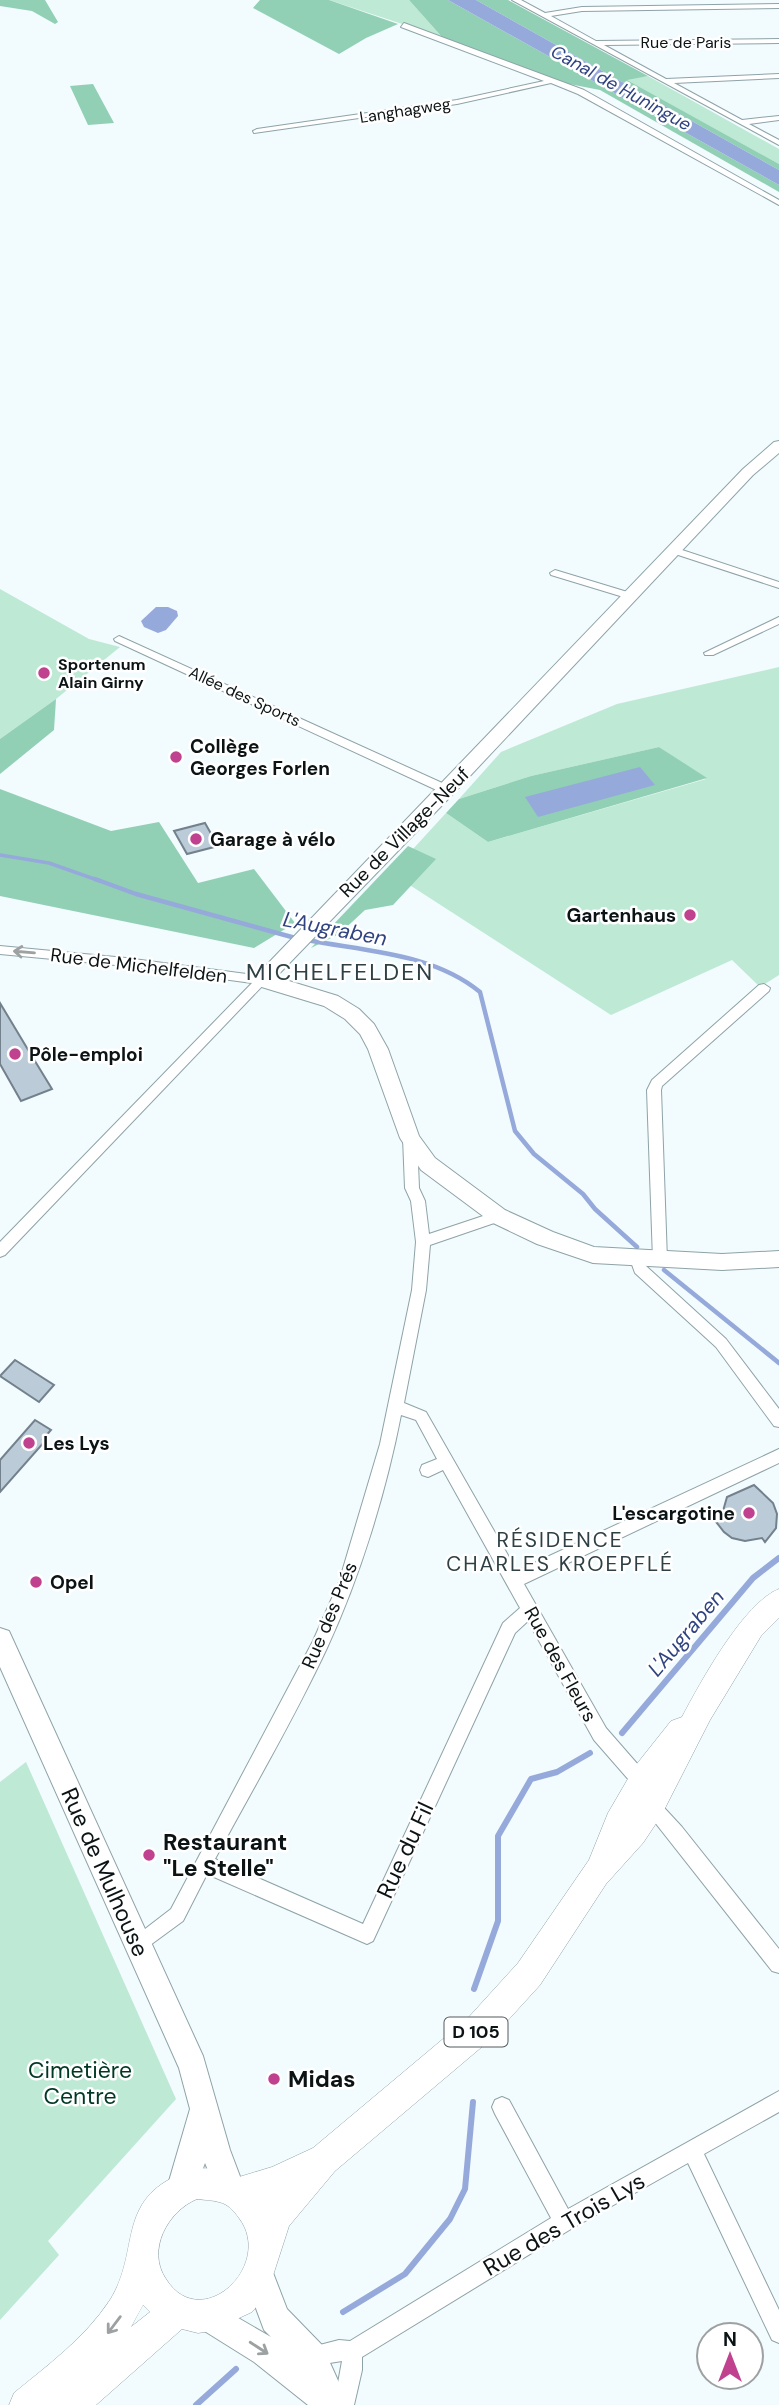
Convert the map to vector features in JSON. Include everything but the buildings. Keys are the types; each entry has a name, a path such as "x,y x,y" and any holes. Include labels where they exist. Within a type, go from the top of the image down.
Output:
{"main road":[{"name":"D 105","path":"262,2264 276,2217 324,2160 479,2029 529,1973 596,1874 633,1833 646,1794 752,1627 779,1601"},
{"name":"D 105","path":"234,2190 275,2182 324,2160"},
{"path":"71,2405 139,2342 193,2314 229,2309 246,2295 262,2264 264,2235 260,2218 251,2204 234,2190 213,2183 182,2188 162,2203 148,2225 142,2251 143,2264 155,2293 164,2304 193,2314"},
{"path":"26,2405 95,2347 113,2328 134,2293 143,2264"}],"street":[{"path":"516,0 779,143"},
{"path":"768,0 778,7"},
{"path":"544,15 582,9 778,7"},
{"path":"404,25 582,92 779,203"},
{"name":"Rue de Paris","path":"594,43 779,41"},
{"path":"665,81 779,76"},
{"name":"Langhagweg","path":"257,131 457,102 552,81"},
{"path":"742,122 779,118"},
{"name":"Rue de Village-Neuf","path":"0,1251 311,927 447,790 748,472 779,445"},
{"path":"673,550 779,586"},
{"path":"555,573 630,596"},
{"path":"709,653 779,620"},
{"name":"Allée des Sports","path":"119,639 447,790"},
{"name":"Rue de Michelfelden","path":"0,950 126,962 262,980 333,1000 365,1023 381,1052 410,1138 428,1164 498,1216 545,1238 593,1255 722,1262 779,1259"},
{"path":"660,1260 654,1090 657,1083 764,988"},
{"name":"Rue des Prés","path":"138,1945 177,1915 320,1645 347,1582 388,1444 419,1290 423,1242 418,1201 412,1188 410,1138"},
{"path":"412,1188 428,1164"},
{"path":"423,1242 498,1216"},
{"path":"638,1259 640,1269 721,1343 779,1421"},
{"name":"Rue des Fleurs","path":"396,1406 421,1416 600,1734 779,1964"},
{"path":"513,1581 779,1456"},
{"path":"428,1470 445,1462"},
{"name":"Rue du Fil","path":"203,1863 367,1935 509,1628 530,1609"},
{"name":"Rue de Mulhouse","path":"2,1647 192,2066 215,2150 234,2190"},
{"name":"Rue des Trois Lys","path":"311,2356 339,2350 352,2352 564,2222 779,2101"},
{"path":"182,2188 205,2107"},
{"path":"502,2107 564,2222"},
{"path":"693,2151 779,2333"},
{"path":"262,2264 275,2319 311,2356 333,2405"},
{"path":"193,2314 265,2351 333,2405"},
{"path":"344,2405 352,2370 352,2352"}],"green space":[{"path":"0,0 45,0 58,22 55,24 32,11 0,6"},
{"path":"260,0 329,0 398,24 339,54 253,8"},
{"path":"329,0 409,0 442,37"},
{"path":"409,0 448,0 779,185 779,192 600,90 559,82 442,37"},
{"path":"476,0 508,0 648,76 627,80 779,164 779,170"},
{"path":"648,76 779,149 779,164 625,79"},
{"path":"93,84 114,123 88,125 70,86"},
{"name":"Sportenum Alain Girny","path":"0,589 89,639 120,647 56,699 0,739"},
{"path":"779,667 779,975 760,987 732,960 611,1015 391,873 446,813 488,842 706,779 659,747 531,776 459,799 501,752 617,704"},
{"path":"56,699 54,730 0,774 0,739"},
{"path":"659,747 707,778 488,842 446,813 459,799 531,776"},
{"path":"0,789 111,831 159,822 198,883 254,869 295,923 254,948 0,896"},
{"path":"408,846 436,859 393,905 365,910 339,934 311,948"},
{"name":"Cimetière Centre","path":"26,1762 176,2099 48,2241 59,2255 0,2320 0,1782"}],"water":[{"name":"Canal de Huningue","path":"448,0 476,0 779,170 779,185"},
{"path":"156,607 168,607 177,611 178,616 166,630 158,633 144,627 141,621"},
{"path":"640,767 655,785 538,817 525,797"}],"waterway":[{"name":"L'Augraben","path":"0,855 49,863 100,881"},
{"name":"L'Augraben","path":"95,879 136,894 299,939"},
{"name":"L'Augraben","path":"307,940 420,961 461,979 480,992 515,1131 534,1154 583,1194 595,1209 637,1247"},
{"name":"L'Augraben","path":"664,1270 779,1363"},
{"name":"L'Augraben","path":"622,1733 753,1578 779,1558"},
{"name":"L'Augraben","path":"474,1989 498,1921 498,1836 531,1779 557,1772 590,1753"},
{"name":"L'Augraben","path":"343,2312 405,2274 450,2219 465,2189 473,2102"},
{"name":"L'Augraben","path":"196,2405 236,2369"}],"place":[{"name":"Sportenum Alain Girny","path":"44,673"},
{"name":"Collège Georges Forlen","path":"176,757"},
{"name":"Garage à vélo","path":"196,839"},
{"name":"Gartenhaus","path":"690,915"},
{"name":"Pôle-emploi","path":"15,1054"},
{"name":"Les Lys","path":"29,1443"},
{"name":"L'escargotine","path":"749,1513"},
{"name":"Opel","path":"36,1582"},
{"name":"Restaurant \"Le Stelle\"","path":"149,1855"},
{"name":"Midas","path":"274,2079"}],"district":[{"name":"MICHELFELDEN","path":"340,972"},
{"name":"RÉSIDENCE CHARLES KROEPFLÉ","path":"560,1552"}]}
